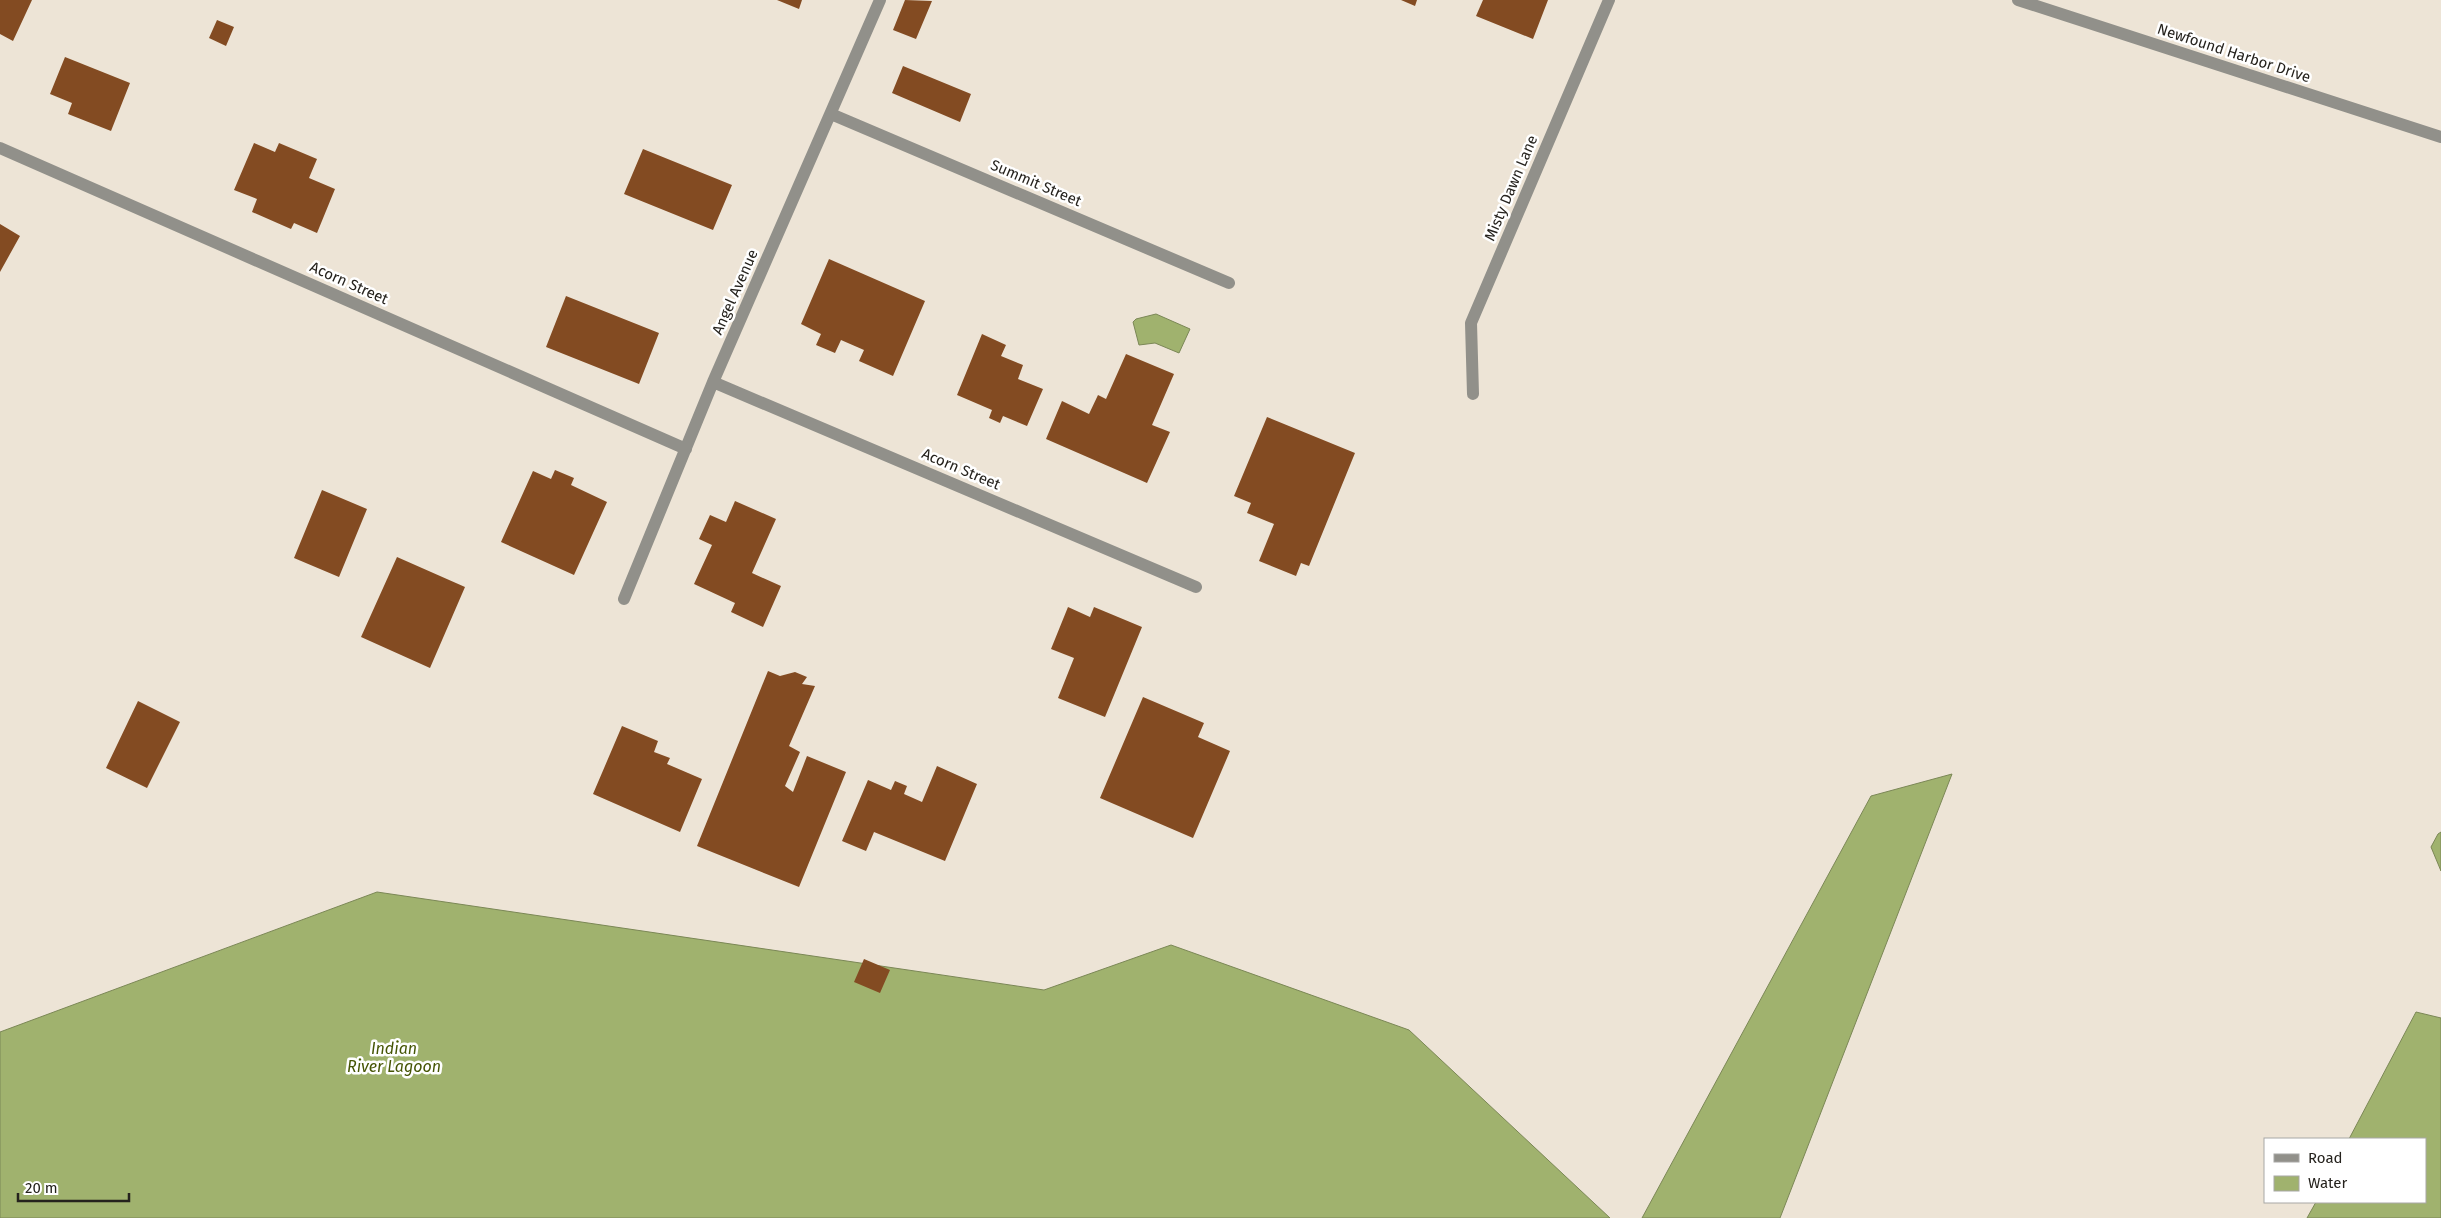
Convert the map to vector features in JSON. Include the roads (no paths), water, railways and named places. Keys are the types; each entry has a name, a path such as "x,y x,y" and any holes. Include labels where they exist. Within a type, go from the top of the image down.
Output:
{"street":[{"name":"Angel Avenue","path":"624,599 713,382 880,0"},
{"name":"Misty Dawn Lane","path":"1474,394 1471,323 1609,0"},
{"name":"Newfound Harbor Drive","path":"2018,0 2441,137"},
{"name":"Summit Street","path":"831,114 1229,282"},
{"name":"Acorn Street","path":"0,148 686,449"},
{"name":"Acorn Street","path":"713,382 1196,587"}],"water":[{"path":"1156,314 1190,329 1179,353 1155,343 1139,345 1133,322 1136,319"},
{"path":"1952,774 1780,1218 1642,1218 1871,796"},
{"path":"2441,832 2441,871 2431,847"},
{"name":"Indian River Lagoon","path":"377,892 1044,990 1171,945 1409,1030 1610,1218 0,1218 0,1032"},
{"path":"2416,1012 2441,1018 2441,1218 2307,1218 2315,1203 2426,1203 2426,1138 2350,1138"}]}
